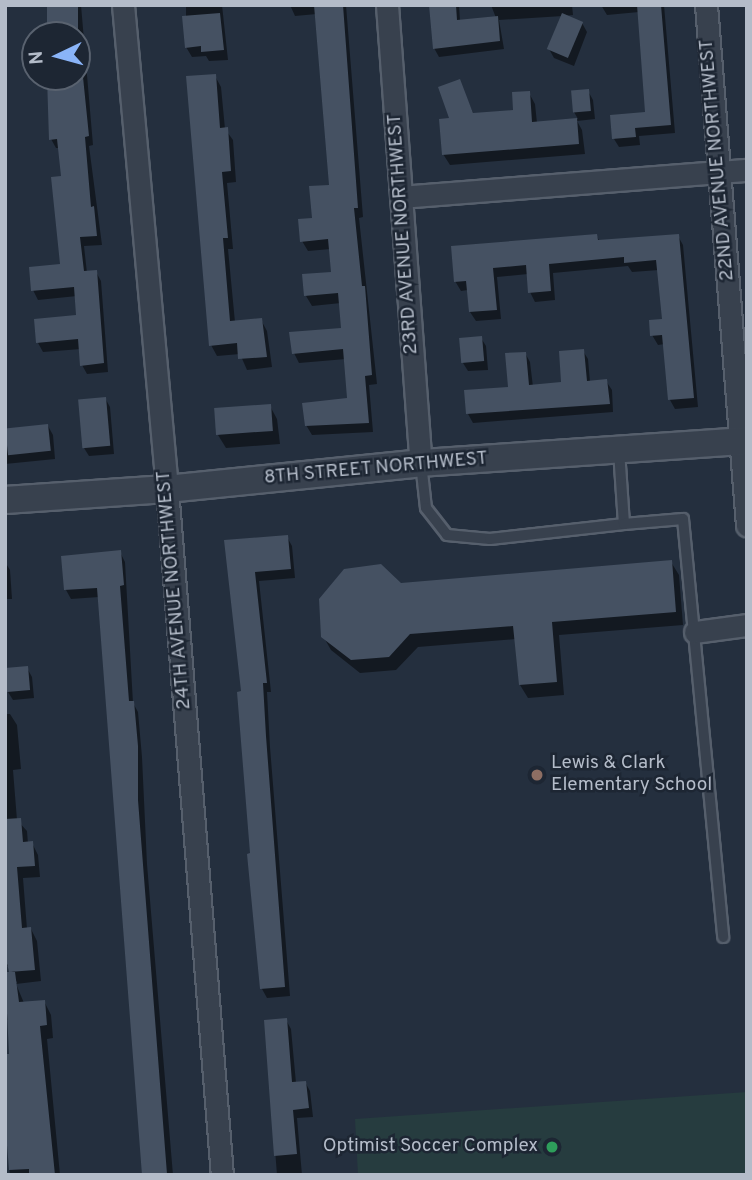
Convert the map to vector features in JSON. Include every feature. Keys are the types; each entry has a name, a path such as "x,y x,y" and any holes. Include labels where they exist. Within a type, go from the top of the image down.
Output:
{"street":[{"name":"24TH AVENUE NORTHWEST","path":"123,5 167,489 222,1175"},
{"name":"23RD AVENUE NORTHWEST","path":"387,5 421,463"},
{"name":"22ND AVENUE NORTHWEST","path":"706,5 743,441 747,525"},
{"path":"401,197 747,170"},
{"name":"8TH STREET NORTHWEST","path":"5,499 167,489 421,463 743,441"},
{"path":"695,632 747,625"}],"lane":[{"path":"619,450 624,524"},
{"path":"421,463 426,508 447,535 490,539 683,519 723,937"}],"green space":[{"name":"Optimist Soccer Complex","path":"747,1092 747,1175 358,1175 355,1119"}],"building":[{"path":"47,5 78,5 78,21 47,21"},
{"path":"314,5 343,5 358,208 354,208 362,286 365,286 372,375 365,376 369,423 305,426 302,403 347,398 343,349 292,354 289,332 341,328 338,293 304,296 302,274 331,272 328,239 300,242 298,219 312,218 309,186 329,185"},
{"path":"429,5 456,5 457,20 498,16 500,41 433,49"},
{"path":"637,5 661,5 671,125 635,128 636,137 612,139 610,115 645,112"},
{"path":"220,13 224,50 201,52 201,46 185,48 182,16"},
{"path":"562,13 583,22 568,58 547,49"},
{"path":"216,74 220,128 228,127 231,171 222,172 228,238 223,238 230,321 262,318 267,357 238,359 237,343 209,346 186,76"},
{"path":"460,79 473,113 513,110 512,92 530,91 532,122 577,118 579,144 442,155 439,119 449,118 438,87"},
{"path":"589,89 591,111 573,112 571,91"},
{"path":"47,91 84,91 91,207 94,206 97,236 80,237 84,271 97,270 104,363 80,366 78,339 36,343 34,319 76,315 74,287 31,291 29,267 60,264 51,177 61,176 57,139 49,140"},
{"path":"597,234 598,240 679,234 694,398 668,400 662,335 650,336 649,320 662,319 656,260 624,263 624,257 549,264 551,291 528,293 526,265 493,268 497,310 469,312 466,281 454,282 451,246"},
{"path":"482,336 484,361 461,363 459,338"},
{"path":"584,349 587,381 607,379 610,404 466,414 464,390 508,387 505,353 526,352 529,385 561,382 559,351"},
{"path":"106,397 110,446 82,448 78,399"},
{"path":"271,404 273,431 216,435 214,408"},
{"path":"48,424 51,451 8,455 5,428"},
{"path":"288,535 291,569 255,572 267,683 263,683 266,736 285,987 260,989 247,854 250,853 237,692 241,691 224,540"},
{"path":"121,550 124,585 120,586 129,701 134,701 138,746 138,800 167,1174 154,1175 142,1175 97,588 64,590 61,556"},
{"path":"672,560 676,612 552,622 557,682 519,685 513,626 410,634 389,657 351,660 321,637 319,599 344,569 381,564 401,583"},
{"path":"28,666 30,690 7,692 5,668"},
{"path":"21,818 23,842 33,841 35,866 17,867 22,928 31,927 35,970 9,972 5,955 5,819"},
{"path":"5,972 15,972 19,1002 45,1000 47,1025 40,1026 55,1175 29,1175 29,1169 9,1170 5,1121 5,1054 9,1054"},
{"path":"287,1018 292,1082 306,1081 309,1108 293,1110 297,1154 274,1156 264,1020"}],"place":[{"name":"Lewis & Clark Elementary School","path":"537,775"},
{"name":"Optimist Soccer Complex","path":"552,1147"}]}
